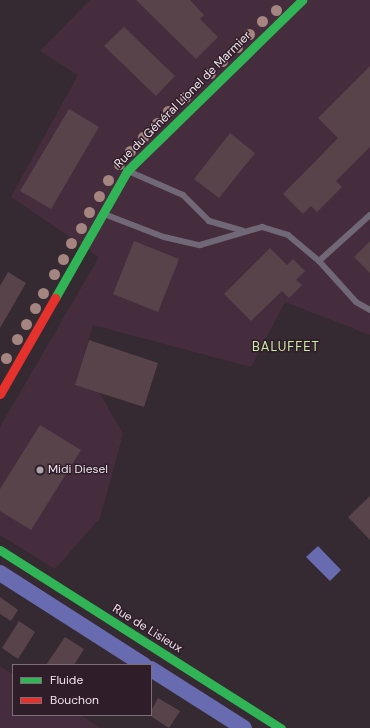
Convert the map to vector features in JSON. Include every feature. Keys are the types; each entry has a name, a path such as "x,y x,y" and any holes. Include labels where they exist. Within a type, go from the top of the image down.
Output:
{"street":[{"name":"Rue du Général Lionel de Marmier","path":"0,394 101,212 127,171 302,0"},
{"name":"Rue de Lisieux","path":"0,550 281,728"}],"lane":[{"path":"127,171 183,195 209,221 243,231"},
{"path":"101,212 164,237 200,245 243,231 262,228 288,235 318,261 356,302 370,310"},
{"path":"318,261 370,215"}],"shaded area":[{"path":"90,0 370,0 370,335 285,302 251,367 93,325 82,362 123,434 100,518 55,569 0,535 0,427 99,257 11,197 78,75 40,51"},
{"path":"0,666 12,673 12,716 82,716 101,728 0,728"}],"water":[{"path":"318,546 341,570 330,581 306,557"}],"building":[{"path":"136,0 190,0 204,15 200,19 218,37 196,59"},
{"path":"124,27 175,76 156,96 104,46"},
{"path":"370,66 370,147 336,181 342,187 317,212 311,206 303,214 283,194 338,138 318,118"},
{"path":"69,109 99,127 51,209 20,191"},
{"path":"230,133 255,153 219,198 194,179"},
{"path":"134,241 179,259 158,312 113,294"},
{"path":"370,241 370,273 354,257"},
{"path":"270,248 287,265 293,259 305,271 296,280 302,285 289,298 282,291 251,321 224,294"},
{"path":"8,272 26,283 0,328 0,286"},
{"path":"89,340 158,363 144,407 75,385"},
{"name":"Midi Diesel","path":"40,425 81,450 31,530 0,511 0,489"},
{"path":"370,496 370,540 348,517"},
{"path":"0,597 18,610 11,621 0,614"},
{"path":"19,621 35,632 18,659 2,648"},
{"path":"65,637 84,649 75,664 47,664"},
{"path":"158,698 180,711 169,728 151,716 152,716 152,709"}],"waterway":[{"path":"0,573 142,664"},
{"path":"152,670 244,728"}],"traffic: fast":[{"path":"55,298 127,171 302,0"},
{"path":"0,550 281,728"}],"traffic: jam":[{"path":"0,394 55,298"}],"place":[{"name":"Midi Diesel","path":"40,470"}],"district":[{"name":"BALUFFET","path":"286,347"}]}
